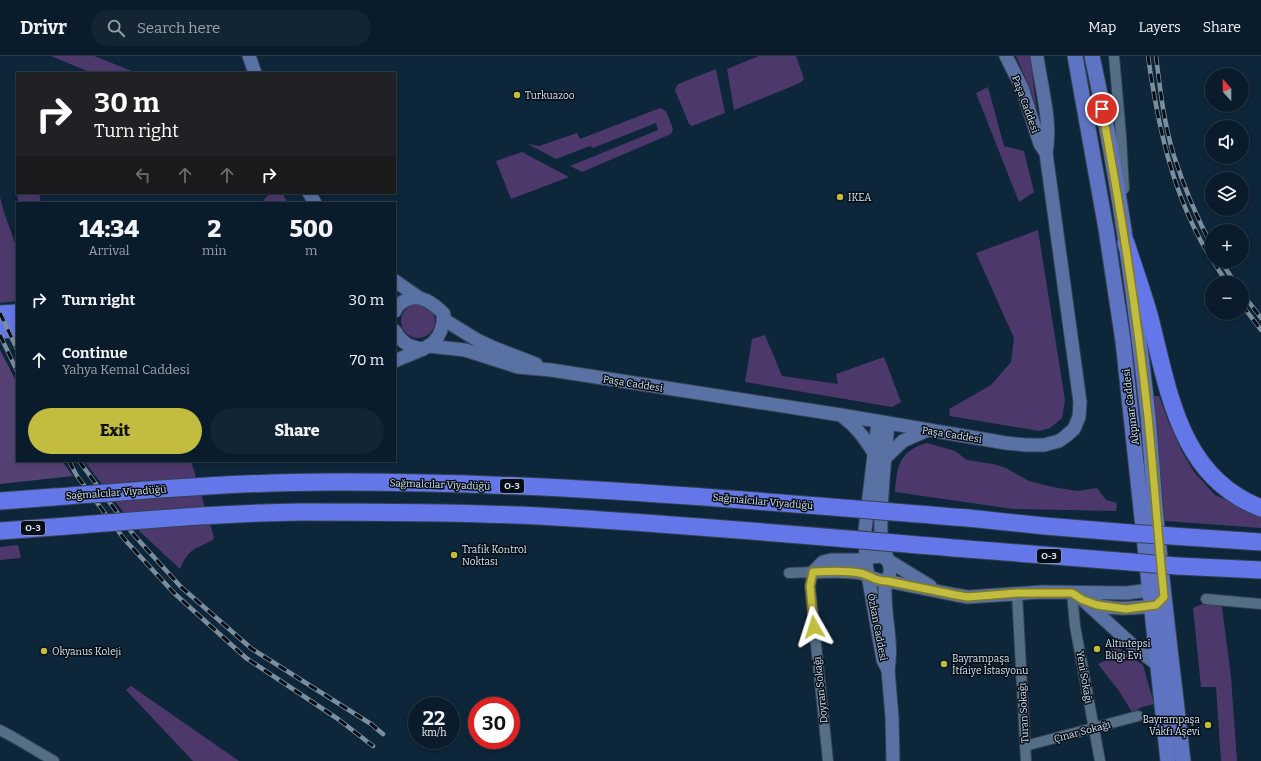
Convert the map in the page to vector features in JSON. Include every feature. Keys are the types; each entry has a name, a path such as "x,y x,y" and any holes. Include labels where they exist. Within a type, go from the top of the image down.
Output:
{"highway":[{"path":"1126,243 1147,309 1165,378 1180,425 1190,446 1207,472 1219,484 1246,502 1261,508"},
{"path":"0,314 16,313"},
{"path":"0,330 16,329"},
{"name":"Sağmalcılar Viyadüğü","path":"0,502 54,496 186,487 320,482 454,484 709,497 1130,533 1261,542"},
{"name":"O-3","path":"0,531 193,517 292,513 536,516 632,522 1177,566 1261,570"}],"main road":[{"path":"249,56 255,72"},
{"name":"Paşa Caddesi","path":"1006,56 1022,88 1040,144 1046,153"},
{"name":"Paşa Caddesi","path":"396,332 404,343 414,347 465,350 518,367 551,370 841,415 1006,443 1044,445 1059,440 1074,429 1079,417 1080,402 1046,153 1048,140 1047,116 1037,56"},
{"name":"Akpınar Caddesi","path":"1075,56 1106,229 1123,341 1168,761"},
{"name":"Akpınar Caddesi","path":"1092,56 1116,182 1138,334 1147,410 1164,597 1183,761"},
{"path":"396,282 418,298"},
{"path":"396,309 402,302 408,299 418,298 428,300 444,314 442,327 437,340 425,348 396,361"},
{"name":"Paşa Caddesi","path":"443,319 477,340 551,370"},
{"path":"841,415 854,425 879,456"},
{"path":"879,456 883,423"},
{"path":"879,456 903,441 928,430"},
{"name":"Özkan Caddesi","path":"879,456 865,530 866,560 883,660 888,670"},
{"name":"Özkan Caddesi","path":"879,456 881,534 890,572 887,581 885,613 890,657 888,670 892,717 893,761"},
{"path":"813,572 823,562 831,560 866,560 877,555 938,591"},
{"path":"813,572 848,572 869,576 877,580 968,597 1017,593 1077,596 1149,590 1160,593 1164,597 1156,605 1126,609 1097,605 1077,596"},
{"path":"1077,596 1139,651 1157,664"}],"street":[{"path":"1114,56 1121,136 1126,243"},
{"path":"789,573 813,572"},
{"name":"Doyran Sokağı","path":"813,572 810,586 828,761"},
{"name":"Turan Sokağı","path":"1017,593 1026,761"},
{"name":"Yeni Sokağı","path":"1077,596 1075,626 1100,761"},
{"path":"1206,599 1261,604"},
{"name":"Çınar Sokağı","path":"1025,746 1138,716"},
{"path":"0,730 54,761"}],"shaded area":[{"path":"51,56 94,56 134,72 90,72"},
{"path":"759,56 796,56 804,79 800,83 734,110 727,69"},
{"path":"1016,56 1030,56 1037,112 1032,94"},
{"path":"716,69 725,113 692,126 689,124 675,90 678,84"},
{"path":"988,87 1004,146 1024,151 1034,192 1019,202 976,93"},
{"path":"660,108 666,111 673,129 671,134 582,172 570,166 658,130 656,123 593,148 590,146 556,159 528,144 539,146 577,133 580,139"},
{"path":"522,152 569,177 511,199 496,161"},
{"path":"17,194 39,194 41,202 19,202"},
{"path":"269,194 283,194 287,202 262,202"},
{"path":"0,197 16,246 16,301 0,303"},
{"path":"1038,230 1065,400 1062,418 1050,428 1039,431 950,416 949,409 991,385 1011,362 1014,338 976,253"},
{"path":"415,304 421,304 430,309 434,315 434,327 430,333 421,338 415,338 406,333 401,324 401,318 406,309"},
{"path":"765,335 782,376 838,384 836,374 884,357 901,402 892,407 745,382 752,339"},
{"path":"0,350 16,381 16,462 63,462 73,476 0,484"},
{"path":"1152,396 1159,396 1181,450 1194,472 1215,495 1261,515 1261,528 1165,521"},
{"path":"927,443 955,451 967,460 993,464 1006,468 1029,481 1077,491 1097,488 1106,500 1117,503 1116,511 1013,509 895,492 897,474 901,461 910,450"},
{"path":"85,462 191,462 214,537 213,540 189,553 180,569 135,527"},
{"path":"18,545 21,558 0,560 0,547"},
{"path":"1210,601 1222,607 1231,677 1237,761 1221,761 1216,687 1201,687 1193,608"},
{"path":"1108,640 1143,665 1154,704 1142,707 1132,712 1119,691 1098,664 1113,657"},
{"path":"131,686 239,761 193,761 126,690"}],"railway":[{"path":"1148,56 1162,135 1169,161 1187,212 1205,248"},
{"path":"1156,56 1165,119 1174,156 1191,202 1205,232"},
{"path":"1217,268 1223,276"},
{"path":"1225,268 1231,276"},
{"path":"1249,302 1261,318"},
{"path":"0,313 16,347"},
{"path":"1249,314 1261,330"},
{"path":"0,335 16,369"},
{"path":"70,462 77,476 125,540 174,593 246,658 338,719 373,746"},
{"path":"80,462 133,534 181,587 252,649 371,724 383,734"}],"place":[{"name":"Turkuazoo","path":"517,95"},
{"name":"IKEA","path":"840,197"},
{"name":"Trafik Kontrol Noktası","path":"454,555"},
{"name":"Altıntepsi Bilgi Evi","path":"1097,649"},
{"name":"Okyanus Koleji","path":"44,651"},
{"name":"Bayrampaşa İtfaiye İstasyonu","path":"944,664"},
{"name":"Bayrampaşa Vakfı Aşevi","path":"1208,725"}],"route":[{"path":"814,627 810,586 813,572 828,571 859,573 877,580 968,597 1042,592 1072,593 1083,600 1097,605 1126,609 1156,605 1164,597 1148,418 1138,334 1126,243 1102,109"}]}
